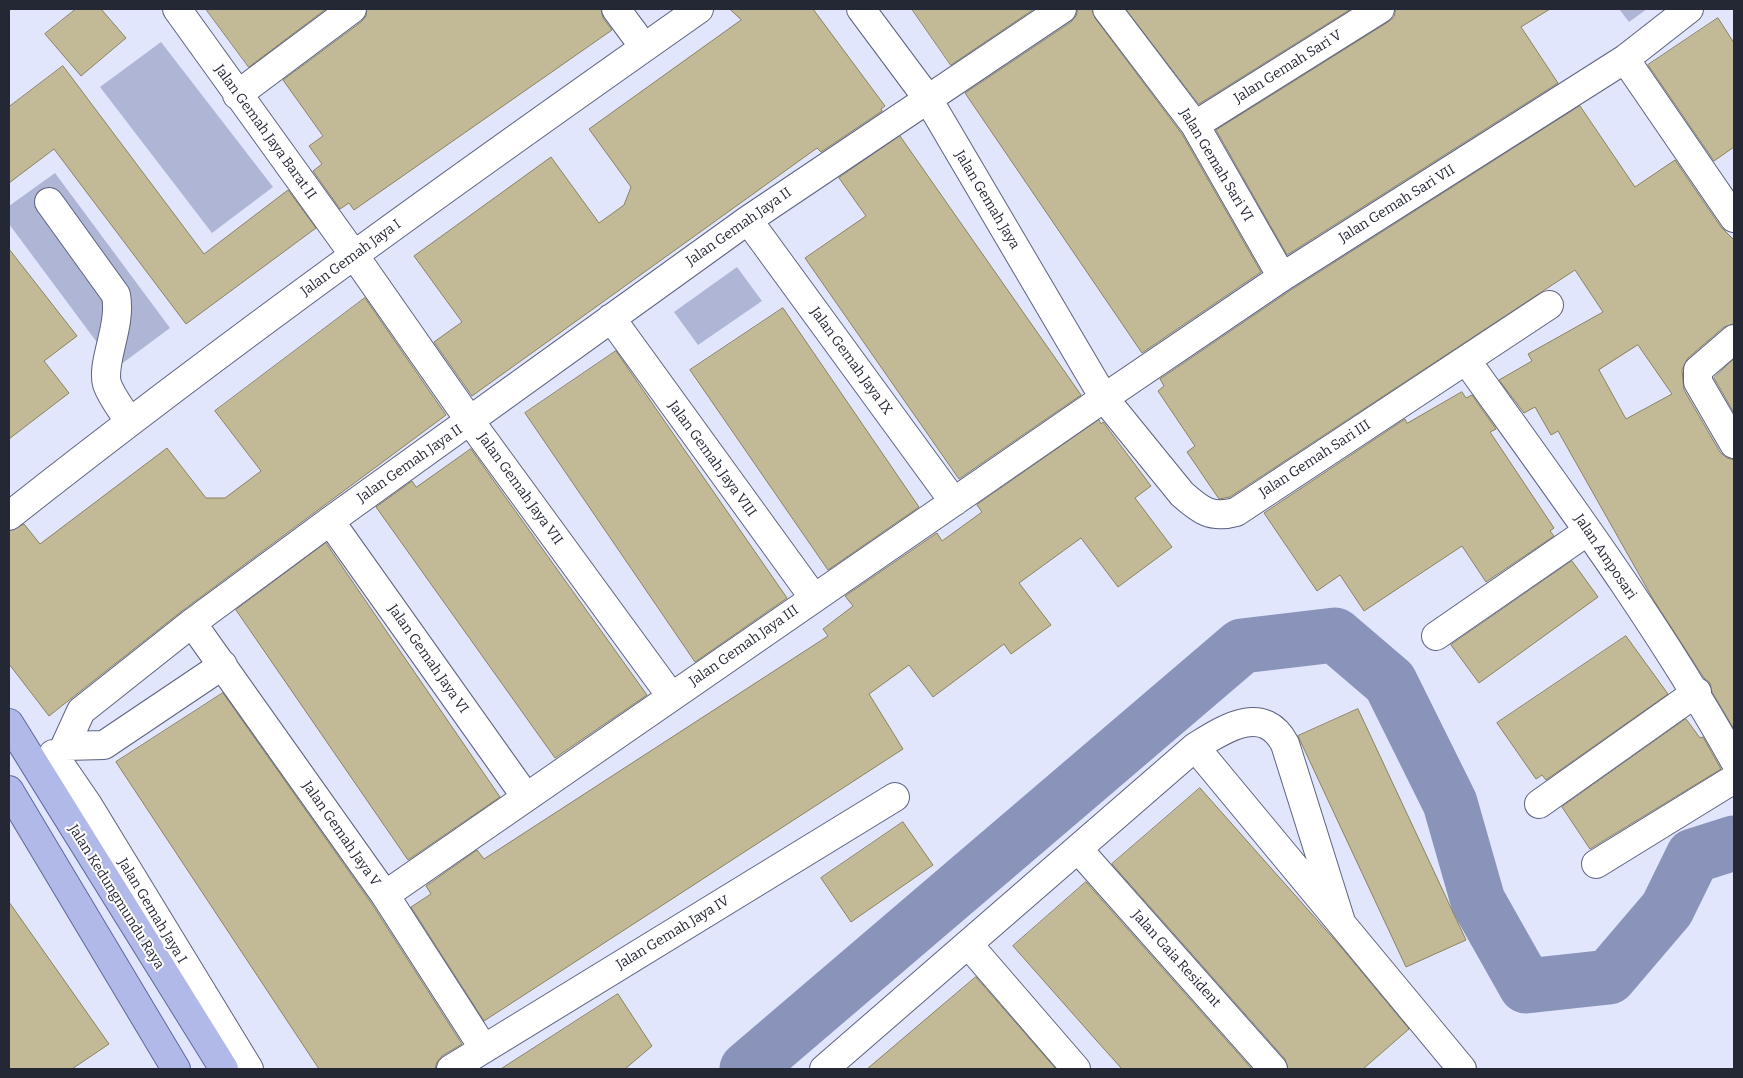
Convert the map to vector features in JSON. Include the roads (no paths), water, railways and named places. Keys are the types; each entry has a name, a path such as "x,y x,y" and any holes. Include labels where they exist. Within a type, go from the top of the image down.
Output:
{"main road":[{"name":"Jalan Kedungmundu Raya","path":"9,723 50,755 213,1065"},
{"path":"9,778 50,755"},
{"path":"9,790 176,1069"}],"street":[{"name":"Jalan Gemah Jaya Barat II","path":"177,9 354,255"},
{"path":"237,94 352,9"},
{"path":"616,9 644,47"},
{"name":"Jalan Gemah Jaya I","path":"9,516 128,421 354,255 699,9"},
{"name":"Jalan Gemah Jaya","path":"861,9 928,99 1104,398"},
{"name":"Jalan Gemah Jaya II","path":"50,755 81,710 192,623 330,520 748,220 1062,9"},
{"name":"Jalan Gemah Sari VI","path":"1107,9 1195,125 1282,277"},
{"name":"Jalan Gemah Sari V","path":"1195,125 1380,9"},
{"name":"Jalan Gemah Sari VII","path":"1104,398 1282,277 1626,59 1689,9"},
{"path":"1626,59 1734,218"},
{"path":"49,202 116,295 118,307 117,324 106,374 108,384 128,421"},
{"name":"Jalan Gemah Jaya IX","path":"748,220 954,502"},
{"name":"Jalan Gemah Jaya VII","path":"354,255 470,421 671,696"},
{"name":"Jalan Gemah Sari III","path":"1104,398 1182,494 1197,508 1221,516 1236,512 1549,306"},
{"name":"Jalan Gemah Jaya VIII","path":"611,318 814,598"},
{"path":"1734,339 1698,370 1698,382 1734,444"},
{"name":"Jalan Amposari","path":"1466,360 1588,530 1696,692 1734,760"},
{"name":"Jalan Gemah Jaya III","path":"385,896 671,696 1104,398"},
{"name":"Jalan Gemah Jaya VI","path":"330,520 526,797"},
{"path":"1436,636 1588,530"},
{"name":"Jalan Gemah Jaya V","path":"192,623 385,896 484,1049"},
{"path":"50,755 104,745 222,665"},
{"path":"1539,804 1696,692"},
{"path":"838,1065 968,944 1195,747 1235,724 1251,722 1266,724 1279,733 1285,744 1341,922"},
{"path":"1195,747 1462,1069"},
{"name":"Jalan Gemah Jaya I","path":"50,755 88,805 249,1069"},
{"path":"1596,864 1734,779"},
{"name":"Jalan Gemah Jaya IV","path":"451,1069 895,798"},
{"name":"Jalan Gaia Resident","path":"1078,849 1273,1069"},
{"path":"968,944 1076,1069"}],"waterway":[{"path":"747,1069 1242,646 1335,635 1390,682 1450,803 1478,901 1526,986 1609,977 1667,909 1693,856 1734,843"}]}
